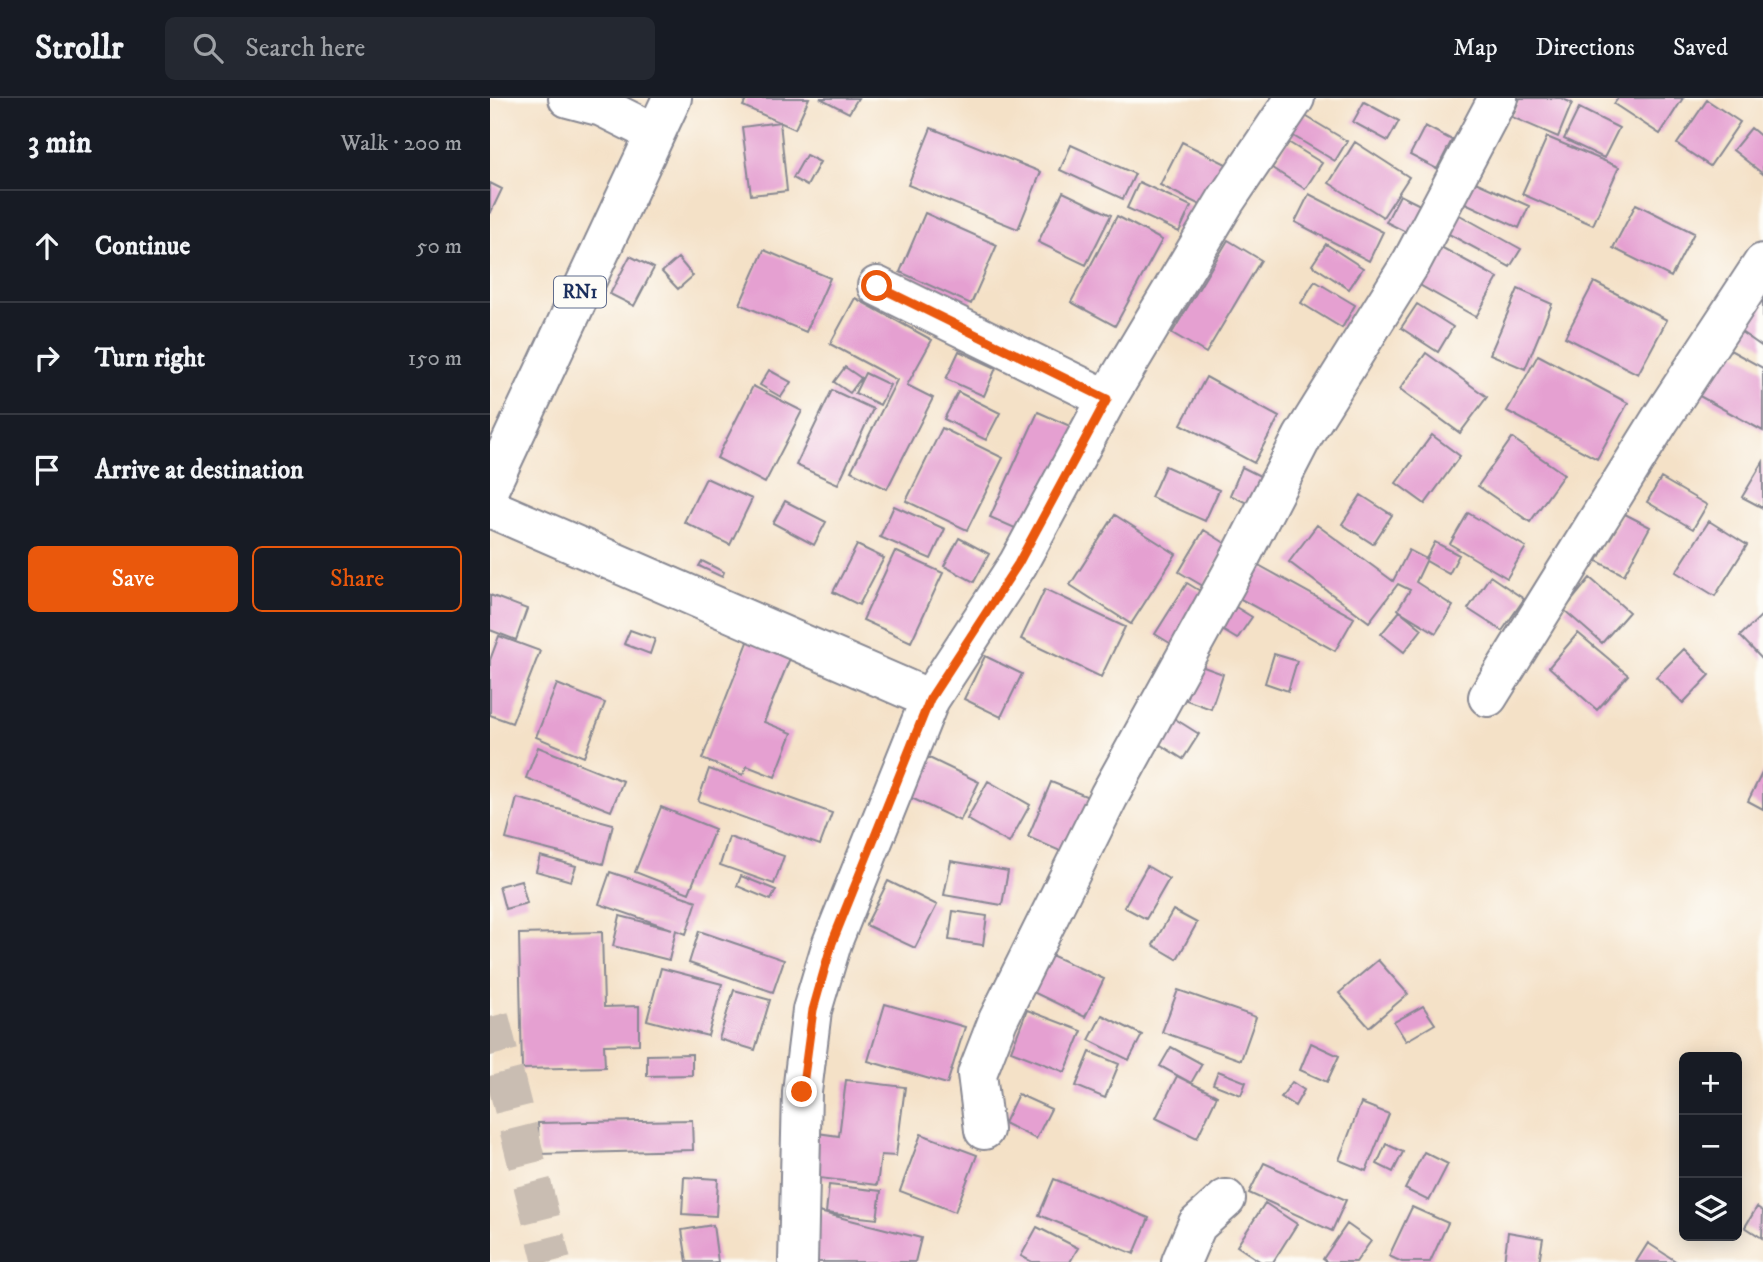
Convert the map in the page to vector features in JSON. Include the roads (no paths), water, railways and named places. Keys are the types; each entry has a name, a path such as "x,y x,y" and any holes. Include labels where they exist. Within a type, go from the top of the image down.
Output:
{"main road":[{"path":"568,98 602,107 654,133"},
{"name":"RN1","path":"490,486 672,98"},
{"path":"798,1262 802,1092 813,1010 841,919 930,699 1018,564 1107,399 1226,200 1295,98"},
{"path":"984,1130 977,1074 998,1020 1110,796 1238,562 1303,436 1412,261 1498,98"},
{"path":"1488,696 1660,419 1763,263"},
{"path":"877,286 1107,399"},
{"path":"490,508 930,699"},
{"path":"1181,1262 1197,1225 1226,1199"}],"tunnel":[{"path":"490,1017 552,1262"}]}
